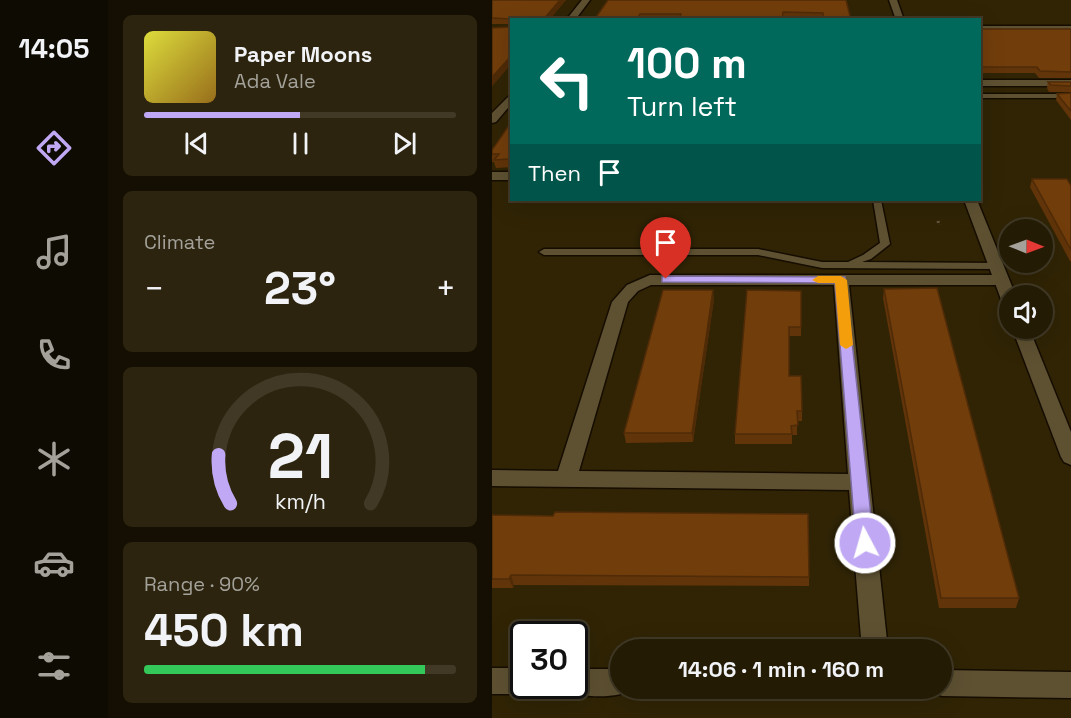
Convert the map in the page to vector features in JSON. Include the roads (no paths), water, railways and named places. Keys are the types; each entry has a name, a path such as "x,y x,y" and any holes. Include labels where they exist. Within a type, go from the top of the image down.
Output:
{"street":[{"path":"572,18 586,0"},
{"path":"893,0 899,18"},
{"path":"981,28 1071,28"},
{"path":"981,83 1071,83"},
{"path":"492,120 508,94"},
{"path":"492,176 510,176"},
{"path":"970,201 1003,285"},
{"path":"844,272 859,482 874,639"},
{"path":"566,479 620,302 627,292 638,284 666,279 844,272 998,273"},
{"path":"1024,339 1071,457"},
{"path":"492,478 859,482"},
{"path":"492,681 510,681"},
{"path":"588,681 610,682"},
{"path":"952,683 1071,685"}],"lane":[{"path":"981,96 1071,96"},
{"path":"543,252 758,252 844,272 885,244 877,201"}]}
